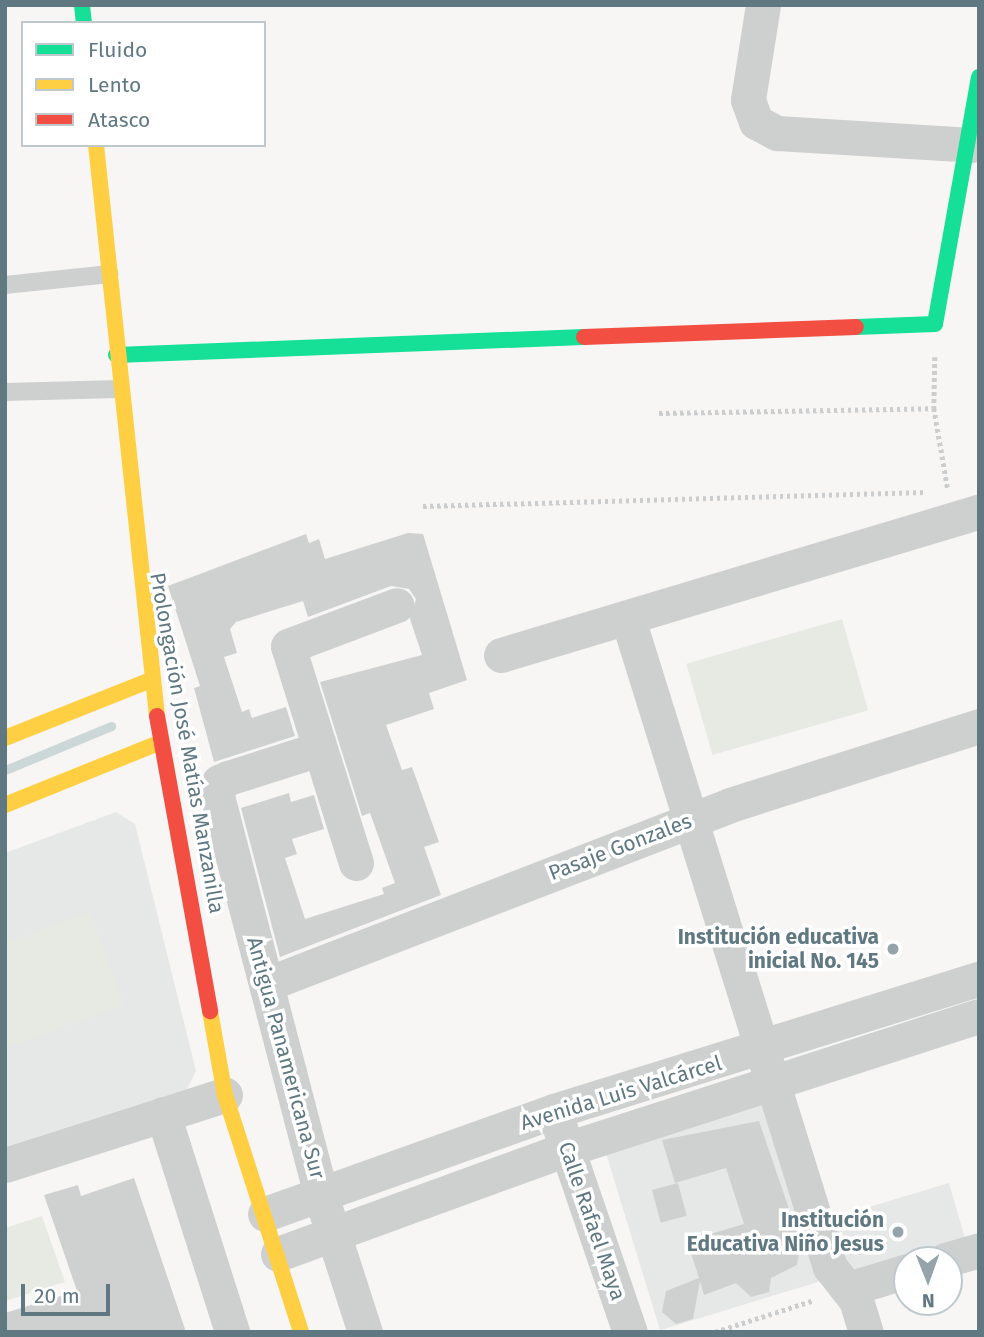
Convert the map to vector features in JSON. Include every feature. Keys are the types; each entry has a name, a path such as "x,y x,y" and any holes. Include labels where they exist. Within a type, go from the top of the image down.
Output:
{"street":[{"path":"763,5 748,100 756,122 777,133 972,145"},
{"path":"116,355 935,324 972,145 979,77"},
{"name":"Prolongación José Matías Manzanilla","path":"96,147 150,680 225,1095 301,1332"},
{"path":"501,655 628,620 960,508"},
{"path":"356,863 288,646 397,605"},
{"path":"628,620 693,819 830,1267 848,1289 866,1332"},
{"path":"5,738 150,680"},
{"name":"Pasaje Gonzales","path":"267,984 693,819 979,726"},
{"path":"5,805 161,742"},
{"name":"Antigua Panamericana Sur","path":"319,749 219,782 216,796 321,1196 365,1332"},
{"name":"Avenida Luis Valcárcel","path":"265,1214 554,1111 762,1049 979,979"},
{"name":"Avenida Luis Valcárcel","path":"278,1254 334,1236 567,1149 979,1016"},
{"path":"5,1165 225,1095"},
{"name":"Calle Rafael Maya","path":"554,1111 630,1332"},
{"path":"163,1114 232,1332"},
{"path":"848,1289 893,1275"}],"lane":[{"path":"5,285 109,274"},
{"path":"5,392 119,389"}],"path":[{"path":"423,506 960,508 934,408 935,324"},
{"path":"659,413 934,408"},
{"path":"715,1332 848,1289"}],"shaded area":[{"path":"842,619 868,710 712,755 686,664"},
{"path":"116,812 135,824 196,1071 187,1089 5,1147 5,853"},
{"path":"90,913 124,1005 5,1048 5,943"},
{"path":"763,1099 819,1282 660,1330 604,1148"},
{"name":"Institución Educativa Niño Jesus","path":"949,1183 967,1245 893,1246 893,1269 860,1279 838,1254 829,1219"},
{"path":"42,1216 65,1282 5,1301 5,1228"}],"building":[{"path":"408,533 423,534 467,680 429,693 434,709 386,725 402,770 412,767 439,842 424,847 441,895 280,957 241,808 289,793 291,802 314,795 324,829 292,839 297,854 285,858 305,919 384,894 382,888 395,883 370,813 362,816 320,682 422,655 410,619 416,599 409,589 391,586 308,617 303,601 236,622 230,629 237,653 224,657 242,712 249,709 252,718 286,707 295,736 214,762 194,688 200,686 168,586 306,534 309,543 319,539 325,559"},
{"path":"759,1121 801,1244 797,1265 771,1278 769,1292 751,1297 736,1283 704,1295 700,1281 693,1319 676,1324 662,1312 666,1291 699,1278 687,1241 744,1224 726,1168 675,1183 662,1140"},
{"path":"134,1178 186,1332 5,1332 5,1313 77,1291 44,1195 78,1185 81,1196"},
{"path":"678,1183 687,1216 661,1223 652,1190"}],"waterway":[{"path":"5,770 111,726"}],"traffic: fast":[{"path":"82,5 84,21"},
{"path":"856,327 935,324 979,77"},
{"path":"116,355 584,337"}],"traffic: slow":[{"path":"96,147 157,716"},
{"path":"5,738 151,680"},
{"path":"5,805 161,742"},
{"path":"210,1011 225,1095 301,1332"}],"traffic: jam":[{"path":"584,337 856,327"},
{"path":"157,716 210,1011"}],"place":[{"name":"Institución educativa inicial No. 145","path":"893,949"},
{"name":"Institución Educativa Niño Jesus","path":"898,1232"}]}
